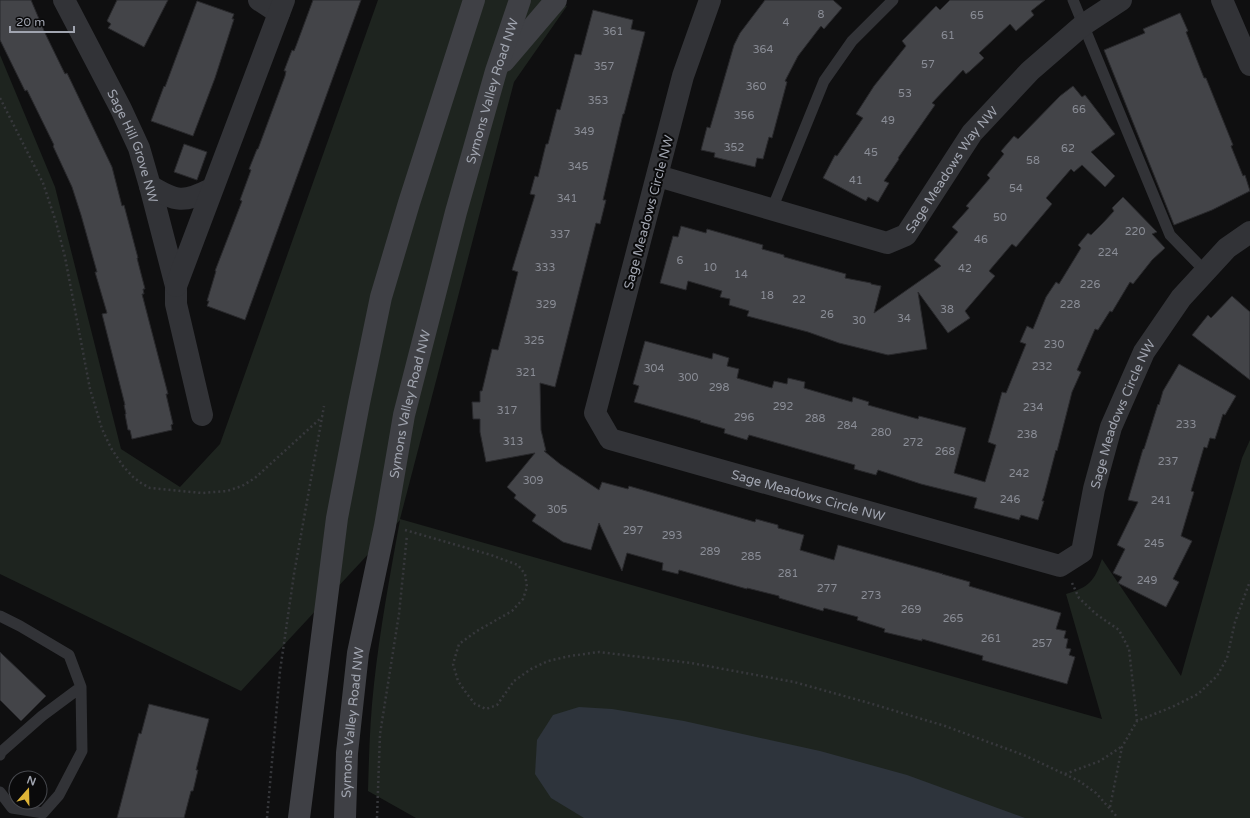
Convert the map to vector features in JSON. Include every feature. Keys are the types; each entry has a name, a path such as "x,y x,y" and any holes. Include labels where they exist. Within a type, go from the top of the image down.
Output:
{"main road":[{"path":"300,818 337,518 358,403 381,297 409,203 474,0"},
{"name":"Symons Valley Road NW","path":"345,818 347,753 358,653 385,526 404,415 454,220 496,71 520,0"},
{"path":"496,71 556,0"}],"street":[{"name":"Sage Hill Grove NW","path":"176,286 211,189 281,6 259,0"},
{"name":"Sage Meadows Way NW","path":"658,176 887,243 906,235 972,133 1030,71 1083,25 1121,0"},
{"path":"1222,0 1250,65"},
{"name":"Sage Meadows Circle NW","path":"702,2 658,176 595,413 610,439 1060,566 1082,552 1094,489 1110,427 1144,352 1181,298 1227,248 1250,232"},
{"name":"Sage Hill Grove NW","path":"71,5 139,148 176,286 176,304 202,415"},
{"path":"150,186 166,196 180,200 194,198 211,189"}],"lane":[{"path":"772,209 824,81 852,42 893,0"},
{"path":"1073,0 1170,235 1205,271"},
{"path":"0,616 69,655 82,687 82,751 59,795 43,813 12,808 0,792"},
{"path":"0,755 1,752 42,716 82,687"}],"path":[{"path":"0,98 43,184 56,222 65,257 90,389 102,429 111,448 133,477 150,488 202,493 227,490 242,486 255,478 322,417"},
{"path":"267,818 280,671 294,574 324,406"},
{"path":"385,526 408,531 518,564 525,574 526,587 523,599 512,611 476,631 460,644 453,664 458,682 475,704 486,709 497,705 514,680 531,668 548,661 570,656 599,652 691,663 794,682 945,726 1026,756 1079,781 1096,793 1118,818"},
{"path":"377,818 380,734 399,614 408,531"},
{"path":"1060,566 1079,598 1096,614 1119,630 1129,650 1137,721 1122,747 1110,808"},
{"path":"1137,721 1172,707 1198,694 1217,676 1227,658 1235,622 1250,581"},
{"path":"1064,774 1100,761 1122,747"}],"shaded area":[{"path":"378,0 552,0 567,6 514,82 400,519 1102,719 1066,594 1080,589 1090,582 1102,559 1181,676 1242,458 1250,440 1250,818 416,818 368,791 376,663 400,520 241,691 0,574 0,55 55,187 121,449 180,487 220,444"},
{"path":"579,707 612,709 684,721 820,751 907,775 1025,818 584,818 551,798 535,774 537,740 553,715"}],"building":[{"path":"0,0 31,0 45,33 65,74 67,73 112,167 138,258 145,289 143,289 144,294 142,294 168,394 166,394 173,424 171,425 172,430 132,439 130,430 128,430 125,405 102,314 107,313 81,215 72,187 53,146 54,145 0,40"},
{"path":"117,0 168,0 144,47 108,28 111,24 107,21"},
{"path":"313,0 361,0 245,320 207,306 209,301 207,301 215,271 242,201 240,200 251,170 249,169 285,76 286,71 284,71 292,50 294,51"},
{"path":"765,0 833,0 842,8 824,29 821,26 798,56 785,81 787,82 772,138 769,137 763,159 757,158 755,167 714,157 715,153 701,150 707,127 710,128 734,45 740,33"},
{"path":"950,0 1045,0 1031,11 1034,15 1016,31 1010,24 979,53 984,58 966,74 963,70 932,103 935,105 884,181 889,183 878,202 868,197 866,201 823,178 835,155 837,156 863,118 856,114 874,86 906,46 902,41 936,6 940,10"},
{"path":"197,1 234,14 232,19 234,19 215,78 193,136 151,121"},
{"path":"593,10 633,20 631,29 645,32 623,114 603,200 606,200 600,224 596,223 555,387 540,383 541,430 546,451 544,451 560,464 599,490 602,482 628,489 629,486 755,522 756,519 778,525 778,528 804,535 800,550 834,560 838,545 970,582 969,586 1061,613 1056,629 1066,631 1064,638 1068,639 1066,648 1071,649 1069,655 1075,657 1067,684 982,660 983,656 922,639 922,641 884,632 885,629 857,620 858,617 824,608 823,611 779,598 779,596 747,589 679,570 678,574 662,570 663,563 627,553 622,571 599,523 591,550 563,542 532,521 536,515 514,498 516,495 507,487 535,453 486,462 480,432 480,419 473,419 472,402 480,402 480,391 482,391 492,349 498,350 518,272 512,270 535,195 530,194 535,176 538,177 557,109 560,110 575,54 581,55"},
{"path":"1180,13 1188,31 1186,32 1204,78 1206,78 1233,145 1231,146 1243,176 1245,175 1250,191 1212,210 1174,225 1104,50 1145,33 1143,29"},
{"path":"1073,86 1082,97 1085,95 1115,134 1091,152 1115,176 1105,187 1082,165 1074,172 1071,169 1046,198 1052,204 1016,247 1012,244 989,271 995,276 965,311 970,318 948,333 918,292 927,349 888,355 839,343 808,332 747,316 749,311 729,305 730,299 720,297 722,291 688,281 686,290 660,283 673,236 678,237 681,226 706,233 707,229 763,245 762,249 784,255 784,257 846,274 845,278 881,286 874,313 941,266 934,260 958,232 952,227 969,208 966,206 990,178 987,175 1004,154 1001,151 1014,136 1018,139 1060,96"},
{"path":"184,144 207,152 197,180 174,172"},
{"path":"1123,197 1157,232 1152,234 1165,248 1152,260 1133,284 1130,282 1112,312 1110,311 1098,330 1095,329 1077,370 1081,372 1072,392 1038,520 1021,515 1019,520 974,508 977,498 921,484 878,470 876,475 854,469 855,465 749,435 747,440 724,433 725,429 634,402 639,386 633,384 645,341 712,359 713,353 729,358 727,366 739,369 737,378 772,388 774,381 787,384 788,378 805,382 804,388 852,402 853,397 869,402 868,405 918,419 919,416 966,428 954,473 985,482 996,445 988,442 1002,392 1006,393 1026,344 1020,342 1027,326 1033,329 1046,297 1056,282 1059,284 1081,248 1078,245 1088,233 1091,235 1103,223 1114,211 1112,208"},
{"path":"1232,296 1250,312 1250,380 1192,335 1208,315 1211,318"},
{"path":"1179,364 1236,396 1225,415 1223,414 1215,439 1210,438 1207,448 1204,447 1191,491 1194,492 1181,536 1192,541 1173,579 1179,582 1166,607 1118,583 1122,577 1113,573 1125,549 1117,545 1138,502 1128,500 1143,449 1163,391"},
{"path":"0,652 46,696 21,721 0,700"},
{"path":"149,704 209,719 196,770 198,770 193,791 191,791 184,818 117,818 139,733 141,734"}]}
